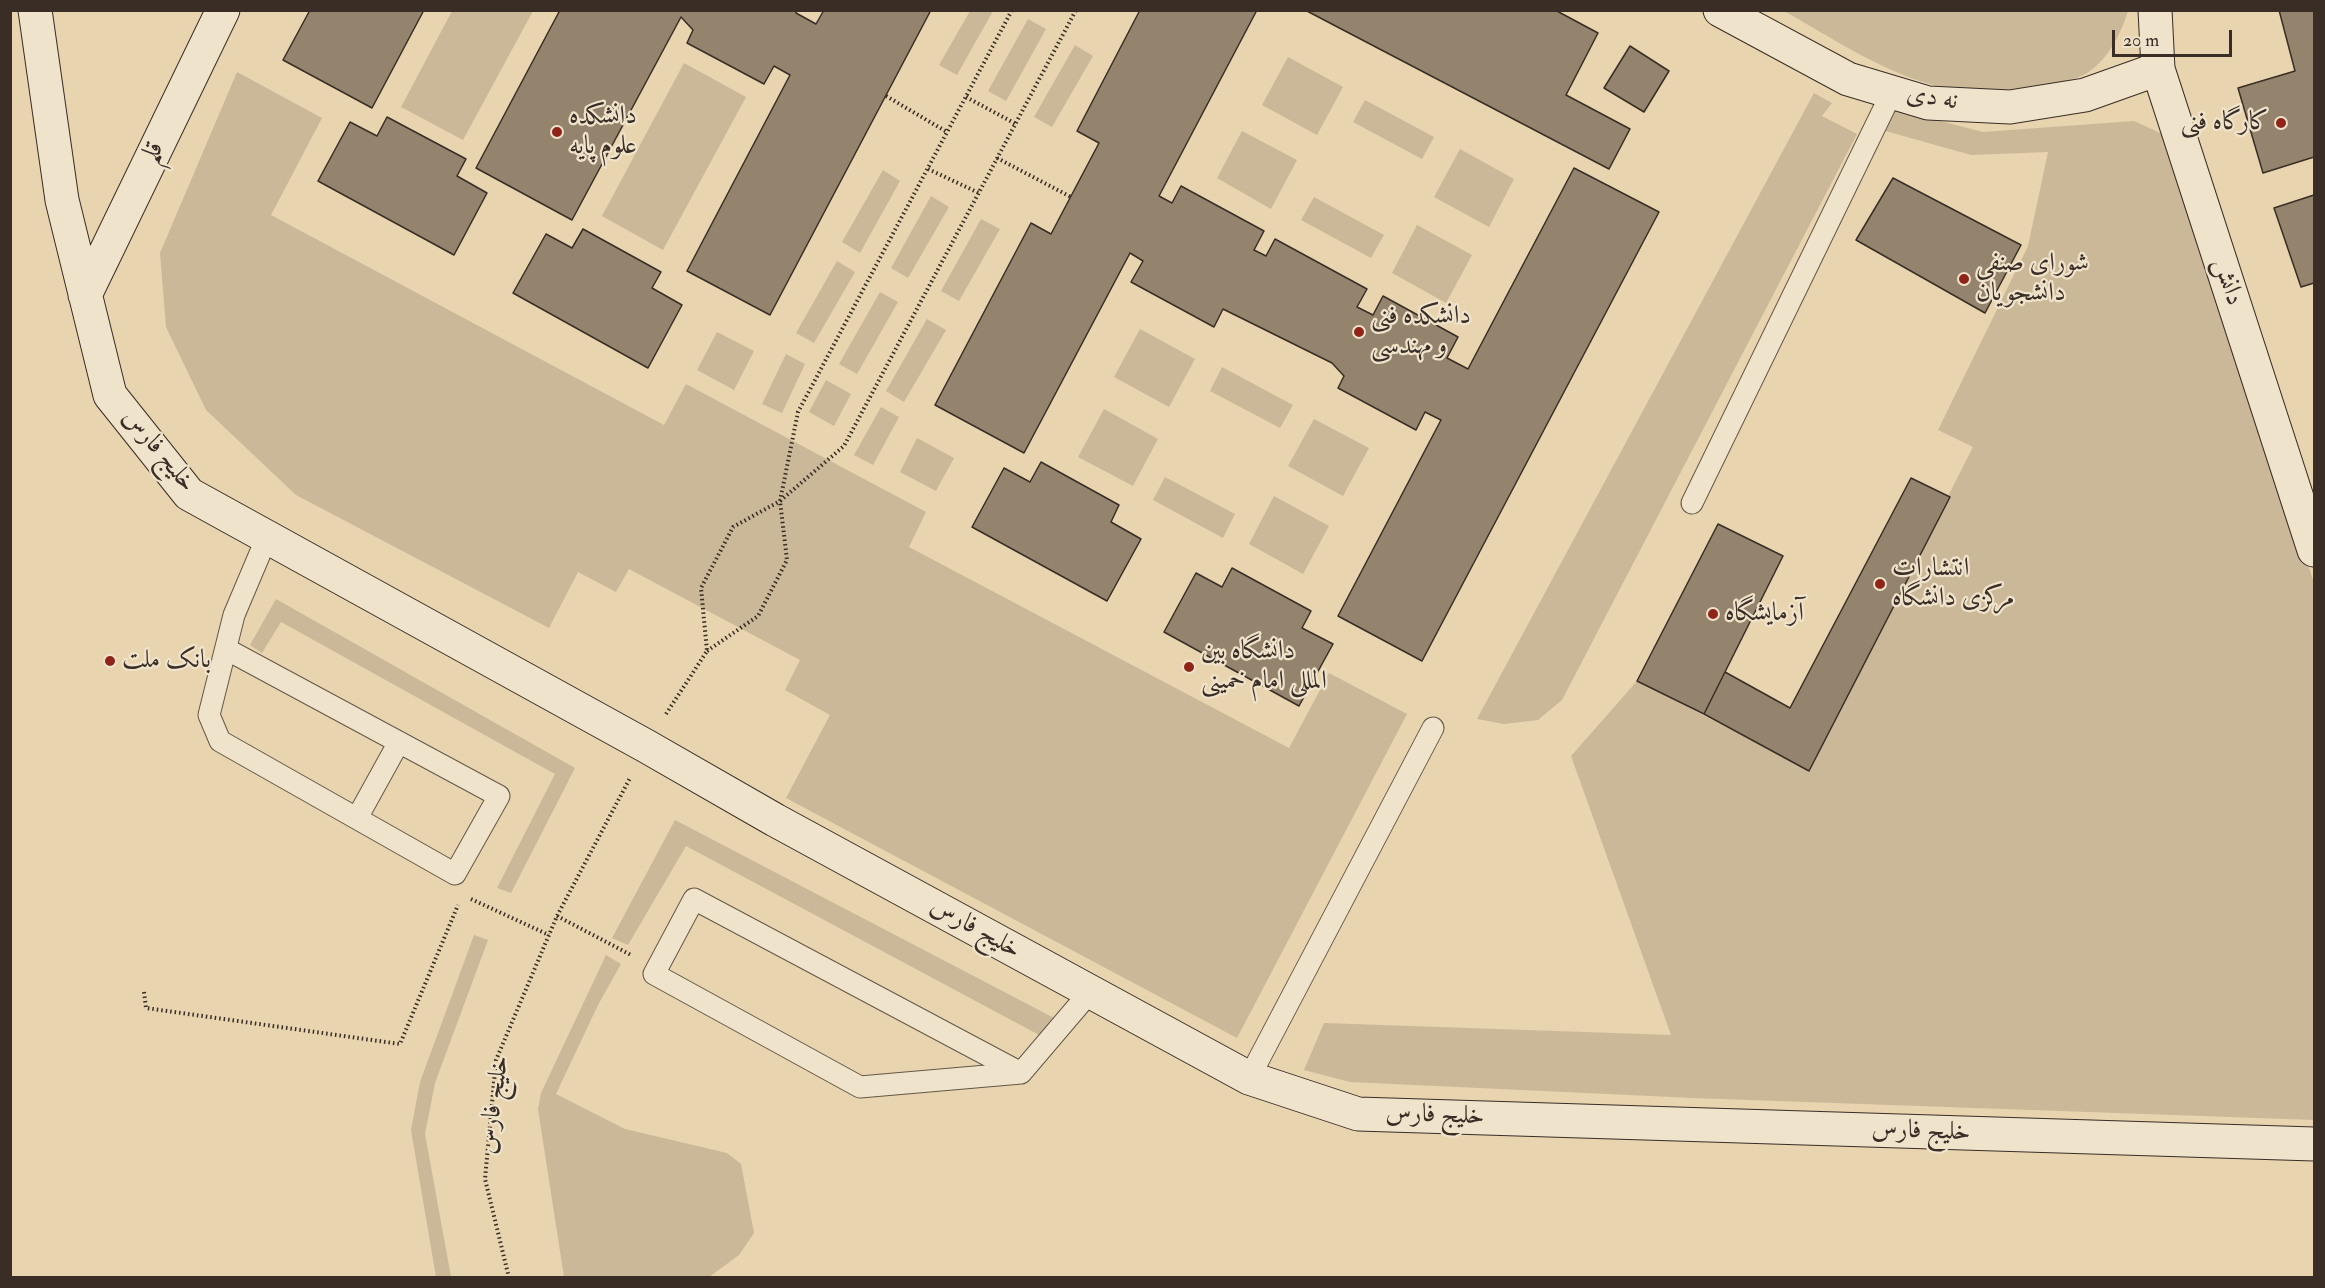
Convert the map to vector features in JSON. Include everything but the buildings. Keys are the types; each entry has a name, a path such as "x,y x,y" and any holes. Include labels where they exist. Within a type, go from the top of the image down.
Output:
{"street":[{"name":"خلیج فارس","path":"35,10 62,200 110,395 189,494 646,746 775,820 1249,1078 1358,1113 2314,1144"},
{"name":"قلم","path":"86,295 223,10"},
{"name":"نه دی","path":"1720,10 1848,79 1928,103 2010,106 2085,95 2158,69"},
{"name":"دانش","path":"2155,10 2158,69 2314,550"}],"lane":[{"path":"1692,502 1892,92"},
{"path":"226,649 499,796 455,874 220,741 209,715 234,615 267,537"},
{"path":"1249,1078 1433,728"},
{"path":"357,818 399,742"},
{"path":"1021,1073 694,898 654,974 860,1087 1021,1073 1090,992"}],"path":[{"path":"646,746 706,651 758,616 788,560 780,501 798,412 1012,10"},
{"path":"706,651 702,588 733,527 780,501 844,446 1076,10"},
{"path":"886,96 947,132"},
{"path":"966,97 1016,124"},
{"path":"997,158 1071,197"},
{"path":"928,169 979,193"},
{"name":"خلیج فارس","path":"508,1278 485,1179 496,1060 557,916 646,746"},
{"path":"144,992 146,1008 400,1044 462,895 549,935"},
{"path":"557,916 657,968"}],"shaded area":[{"path":"452,11 533,11 463,140 401,107"},
{"path":"970,11 993,11 957,75 939,65"},
{"path":"1784,11 2128,11 2120,32 2108,52 2093,69 2083,75 2041,85 1979,91 1936,86 1891,70"},
{"path":"1028,19 1046,29 1006,101 988,91"},
{"path":"1075,45 1093,56 1052,127 1034,117"},
{"path":"1288,57 1343,87 1317,135 1262,105"},
{"path":"684,63 746,97 663,250 602,216"},
{"path":"237,72 322,118 271,215 664,425 686,384 926,512 909,547 1289,748 1329,673 1407,714 1237,1038 786,798 830,715 785,690 800,660 629,569 616,592 578,572 549,628 296,495 206,410 166,327 160,253"},
{"path":"1814,93 1832,103 1822,116 1857,134 1562,700 1538,720 1504,724 1477,719"},
{"path":"1365,100 1434,137 1422,159 1353,122"},
{"path":"1890,108 1983,132 2134,121 2169,137 2314,583 2314,1120 1693,1098 1350,1082 1304,1070 1324,1023 1671,1035 1571,756 1637,681 1809,770 1973,447 1938,430 2028,246 2048,152 1971,155 1882,130"},
{"path":"1242,131 1297,160 1271,209 1217,178"},
{"path":"1460,149 1514,179 1489,227 1434,197"},
{"path":"883,170 900,181 860,253 842,242"},
{"path":"931,196 949,207 908,278 891,268"},
{"path":"1314,197 1384,235 1371,258 1301,220"},
{"path":"981,219 1000,229 959,301 941,291"},
{"path":"1417,225 1472,255 1446,303 1392,273"},
{"path":"837,261 855,272 814,343 796,333"},
{"path":"880,292 898,302 857,374 839,364"},
{"path":"927,319 946,330 904,402 886,391"},
{"path":"1140,329 1195,359 1169,407 1114,377"},
{"path":"717,332 754,351 734,390 697,370"},
{"path":"786,354 805,364 782,413 762,404"},
{"path":"1222,367 1293,405 1280,428 1210,391"},
{"path":"826,380 851,394 834,426 809,412"},
{"path":"881,407 899,417 873,465 854,455"},
{"path":"1104,409 1158,439 1133,486 1078,457"},
{"path":"1314,419 1369,448 1343,496 1288,466"},
{"path":"917,438 954,458 936,491 900,472"},
{"path":"1165,477 1235,514 1223,538 1153,500"},
{"path":"1274,496 1329,526 1303,574 1249,544"},
{"path":"276,599 575,768 511,893 497,888 555,774 281,622 262,653 250,645"},
{"path":"675,820 1056,1019 1041,1036 686,846 628,945 612,938"},
{"path":"474,935 488,940 435,1083 425,1134 451,1277 436,1277 411,1130 420,1082"},
{"path":"606,955 621,964 598,1005 556,1094 625,1129 727,1153 741,1164 754,1233 739,1255 709,1277 564,1277 538,1109 541,1093"}],"place":[{"name":"کارگاه فنی","path":"2281,123"},
{"name":"دانشکده علوم پایه","path":"557,132"},
{"name":"شورای صنفی دانشجویان","path":"1964,279"},
{"name":"دانشکده فنی و مهندسی","path":"1359,332"},
{"name":"انتشارات مرکزی دانشگاه","path":"1880,584"},
{"name":"آزمایشگاه","path":"1713,614"},
{"name":"بانک ملت","path":"110,661"},
{"name":"دانشگاه بین المللی امام خمینی","path":"1189,667"}]}
